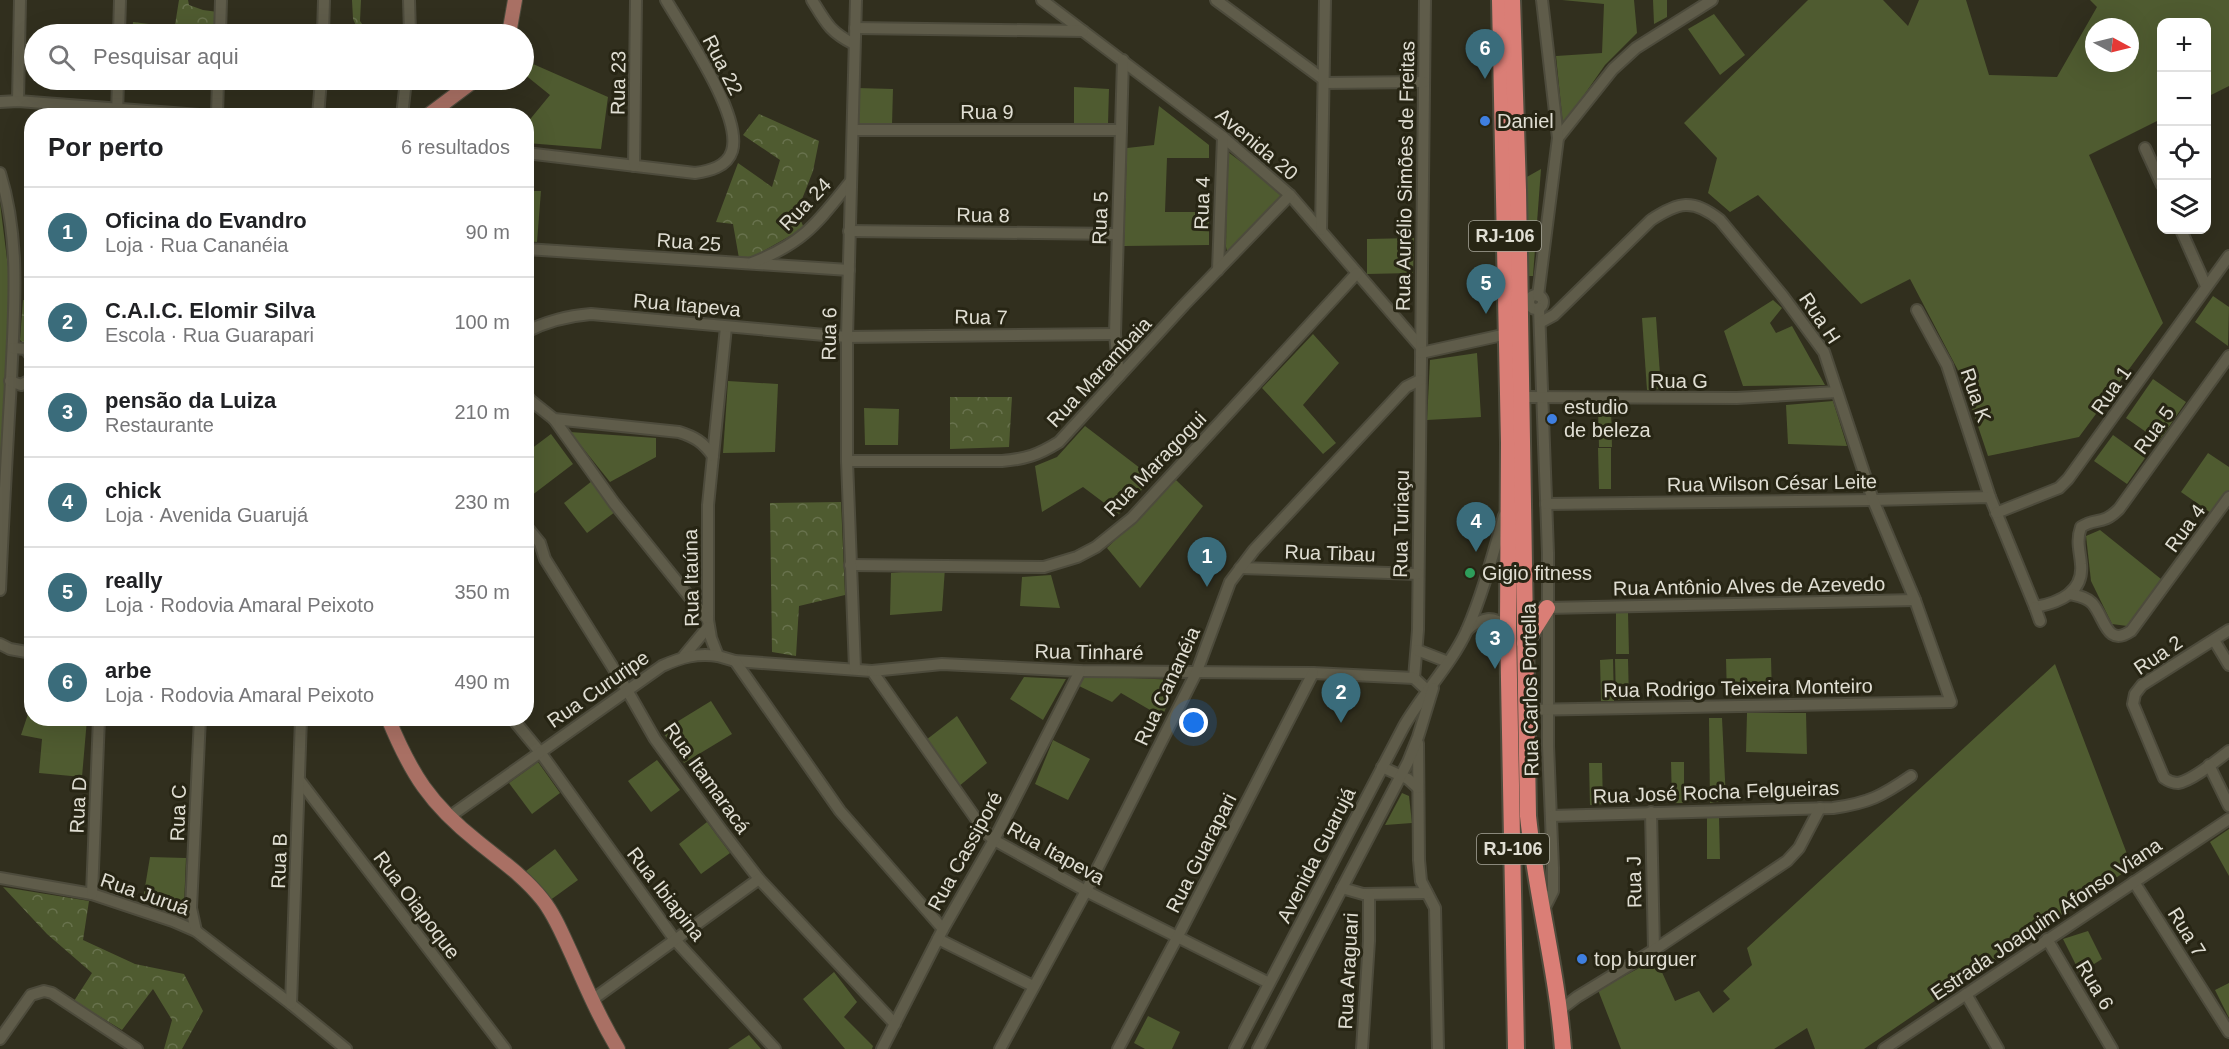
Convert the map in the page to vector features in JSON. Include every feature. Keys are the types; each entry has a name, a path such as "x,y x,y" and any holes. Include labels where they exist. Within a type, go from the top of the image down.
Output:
{"highway":[{"name":"RJ-106","path":"1500,0 1513,329 1508,627 1516,1049"},
{"name":"RJ-106","path":"1512,0 1519,284 1513,329 1521,398 1528,816 1533,861 1560,1010 1563,1049"},
{"path":"1513,329 1527,313 1538,306 1519,284"},
{"path":"1525,643 1547,609"},
{"path":"1538,890 1536,909 1554,1049"},
{"path":"1515,960 1522,989 1524,1049"}],"main road":[{"path":"511,24 515,0"},
{"path":"438,108 462,90"},
{"path":"392,726 414,776 448,817 508,864 541,897 563,936 592,1000 618,1049"}],"street":[{"path":"18,101 20,0"},
{"path":"119,24 120,0"},
{"path":"220,24 221,0"},
{"path":"323,24 324,0"},
{"path":"409,0 410,24"},
{"name":"Rua 23","path":"634,166 636,0"},
{"name":"Rua 22","path":"634,166 694,173 712,171 725,162 732,152 734,137 719,95 699,54 666,0"},
{"path":"812,0 828,26 837,35 854,44"},
{"name":"Rua 6","path":"855,669 846,461 849,231 856,0"},
{"name":"Avenida 20","path":"1042,0 1223,137 1290,195 1420,349"},
{"path":"1216,0 1323,81 1424,81"},
{"path":"1321,230 1325,0"},
{"name":"Rua Aurélio Simões de Freitas","path":"1420,349 1425,0"},
{"name":"Rua Carlos Portella","path":"1542,0 1558,138 1538,306 1546,504 1553,891 1542,911"},
{"path":"1558,138 1613,69 1636,48 1712,0"},
{"path":"855,28 1083,31"},
{"name":"Rua 5","path":"1119,376 1114,334 1123,60"},
{"path":"117,108 118,90"},
{"path":"217,108 218,90"},
{"path":"319,108 320,90"},
{"path":"403,108 405,90"},
{"path":"0,102 18,101 87,108"},
{"name":"Rua 9","path":"853,130 1121,130"},
{"name":"Rua 4","path":"1218,270 1223,137"},
{"path":"2145,148 2160,180"},
{"path":"534,154 634,166"},
{"path":"0,173 10,218 13,258 13,348 0,590"},
{"name":"Rua 24","path":"749,264 789,246 805,235 851,180"},
{"name":"Rua Marambaia","path":"846,461 1026,459 1059,442 1290,195"},
{"name":"Rua H","path":"1538,306 1554,315 1651,220 1669,208 1697,205 1708,210 1720,220 1809,330 1824,352 1873,500 1915,600 1951,702"},
{"name":"Rua 8","path":"849,231 1117,234"},
{"path":"2183,234 2206,286"},
{"name":"Rua 25","path":"534,250 849,270"},
{"name":"Rua 1","path":"1993,505 2059,488 2068,479 2229,256"},
{"name":"Rua Maragogui","path":"850,565 1044,567 1077,557 1096,547 1132,518 1357,273"},
{"name":"Rua K","path":"1917,310 1947,365 1993,505 2040,621"},
{"name":"Rua Itapeva","path":"534,328 568,316 591,314 847,337"},
{"path":"713,456 726,327"},
{"path":"1420,349 1513,329"},
{"name":"Rua 7","path":"847,337 1114,334"},
{"path":"13,348 24,349"},
{"name":"Rua Turiaçu","path":"1414,678 1418,650 1420,349"},
{"name":"Rua 5","path":"2070,594 2080,579 2078,536 2081,527 2093,522 2104,521 2119,509 2229,357"},
{"name":"Rua Cananéia","path":"1000,1049 1086,891 1197,671 1230,582 1240,568 1406,387 1420,380"},
{"path":"10,381 21,385 24,383"},
{"name":"Rua G","path":"1521,398 1737,398 1837,392"},
{"path":"534,403 554,419 614,503 708,624 684,656"},
{"path":"554,419 679,432 703,442 713,456"},
{"name":"Rua Itaúna","path":"713,456 708,505 708,624 718,656"},
{"name":"Avenida Guarujá","path":"1235,1049 1404,726 1467,630 1485,582 1509,496"},
{"name":"Rua 4","path":"2171,579 2229,497"},
{"name":"Rua Wilson César Leite","path":"1546,504 1873,500 1993,505"},
{"name":"Rua Itamaracá","path":"534,536 540,543 545,559 627,690 655,740 759,879 895,1024"},
{"name":"Rua Tibau","path":"1240,568 1418,574"},
{"name":"Rua 2","path":"2070,594 2083,596 2091,601 2100,613 2107,631 2114,636 2124,636 2132,631 2171,579"},
{"path":"2035,607 2047,605 2070,594"},
{"name":"Rua Antônio Alves de Azevedo","path":"1547,609 1915,600"},
{"path":"1467,630 1477,621 1486,618 1498,620 1508,627"},
{"name":"Rua 2","path":"2209,765 2177,783 2169,782 2164,778 2133,704 2135,694 2142,685 2229,630"},
{"path":"2214,639 2229,664"},
{"path":"0,644 10,650 24,652"},
{"path":"1418,650 1448,662"},
{"name":"Rua Cururipe","path":"448,817 662,666 684,656 718,656"},
{"path":"718,656 735,661 872,671"},
{"path":"735,661 840,811 941,934 1034,986"},
{"name":"Rua Tinharé","path":"872,671 942,664 1080,671 1313,673 1414,678"},
{"name":"Rua Itapeva","path":"872,671 986,833 994,840 1086,891 1269,983"},
{"name":"Rua Cassiporé","path":"882,1049 941,934 994,840 1080,671"},
{"name":"Rua Guarapari","path":"1118,1049 1313,673"},
{"path":"1414,678 1430,686"},
{"name":"Avenida Guarujá","path":"1258,1049 1400,776 1418,737 1430,686"},
{"name":"Rua Rodrigo Teixeira Monteiro","path":"1525,710 1951,702"},
{"name":"Rua D","path":"92,894 99,726"},
{"name":"Rua C","path":"196,932 191,908 200,726"},
{"name":"Rua B","path":"291,1004 302,726"},
{"name":"Rua Ibiapina","path":"519,726 540,752 675,940 775,1049"},
{"path":"1418,737 1419,860 1421,881 1435,908 1438,1049"},
{"path":"2229,751 2209,765 2229,806"},
{"path":"1382,767 1411,781 1418,788"},
{"name":"Rua José Rocha Felgueiras","path":"1551,816 1820,808 1865,803 1889,792 1911,776"},
{"name":"Rua Oiapoque","path":"300,781 505,1049"},
{"path":"1560,1010 1577,997 1654,951 1787,861 1799,848 1820,808"},
{"name":"Rua J","path":"1651,812 1654,951"},
{"name":"Estrada Joaquim Afonso Viana","path":"1884,1049 2229,819"},
{"name":"Rua Juruá","path":"0,878 92,894 173,921 196,932 346,1049"},
{"path":"592,1000 759,879"},
{"name":"Rua 7","path":"2134,882 2229,1032"},
{"path":"1342,888 1355,893 1369,894 1427,893"},
{"name":"Rua Araguari","path":"1362,1049 1369,941 1369,894"},
{"path":"1313,900 1331,910"},
{"path":"173,921 185,915 191,908"},
{"name":"Rua 6","path":"2047,939 2112,1049"},
{"path":"0,1039 31,995 44,991 52,993 137,1049"},
{"path":"1966,994 1998,1049"}],"green space":[{"path":"179,0 188,0 189,5 218,12 217,24 175,24"},
{"path":"352,0 361,0 360,21 362,24 355,24"},
{"path":"1562,0 1634,0 1637,33 1605,65 1563,125 1556,56 1602,53 1604,4"},
{"path":"1653,0 1667,0 1667,17 1654,24"},
{"path":"1808,0 1883,0 1908,26 1919,0 1966,0 1989,75 2057,77 2085,28 2085,72 2139,72 2139,18 2091,18 2097,7 2090,0 2229,0 2229,86 2211,95 2211,18 2157,18 2157,121 2089,155 2163,323 2079,437 1988,456 1961,376 1910,279 1861,304 1758,195 1730,212 1708,193 1717,158 1684,123"},
{"path":"1714,14 1745,55 1720,75 1688,29"},
{"path":"534,64 608,97 601,149 534,144 534,114 550,95 534,82"},
{"path":"1074,87 1109,89 1108,124 1074,125"},
{"path":"857,88 893,89 892,125 858,126"},
{"path":"1159,106 1209,145 1209,158 1167,158 1165,212 1209,212 1209,245 1124,246 1127,148 1154,145"},
{"path":"759,114 819,141 813,171 797,212 804,228 740,264 733,224 716,222 738,163 772,187 780,160 743,135"},
{"path":"1228,152 1280,191 1280,201 1231,253 1226,247"},
{"path":"1541,169 1533,276 1527,276 1525,178"},
{"path":"534,191 541,191 537,242 534,242"},
{"path":"0,203 9,275 8,358 0,468"},
{"path":"1414,238 1413,273 1367,274 1367,239"},
{"path":"2213,296 2229,307 2228,346 2195,322"},
{"path":"23,300 24,344 20,340"},
{"path":"1773,300 1782,308 1770,323 1776,333 1792,326 1825,385 1743,386 1724,331"},
{"path":"1656,317 1661,389 1647,390 1642,318"},
{"path":"1313,334 1339,363 1303,405 1336,443 1323,454 1262,388"},
{"path":"1477,353 1481,417 1427,420 1430,360"},
{"path":"2153,379 2186,402 2159,441 2126,418"},
{"path":"728,381 778,384 775,452 723,453"},
{"path":"950,397 1012,397 1009,447 950,449"},
{"path":"1833,401 1847,446 1788,444 1786,405"},
{"path":"1598,406 1611,406 1612,447 1599,447"},
{"path":"864,408 899,409 898,445 865,445"},
{"path":"1085,426 1153,478 1119,514 1083,487 1042,512 1035,466 1057,457"},
{"path":"570,432 656,438 656,457 610,482"},
{"path":"551,434 573,464 534,494 534,447"},
{"path":"2113,435 2145,458 2127,484 2094,461"},
{"path":"1598,448 1611,448 1611,489 1599,489"},
{"path":"2208,453 2229,467 2229,493 2214,515 2181,492"},
{"path":"1176,480 1203,506 1140,588 1107,548"},
{"path":"592,481 615,512 587,533 564,503"},
{"path":"841,502 845,595 799,606 796,656 772,652 770,503"},
{"path":"2100,530 2161,579 2127,626 2112,624 2091,581 2086,536"},
{"path":"945,568 942,611 890,615 891,573"},
{"path":"1051,575 1060,608 1020,606 1022,577"},
{"path":"1616,613 1628,613 1629,654 1616,654"},
{"path":"1771,658 1772,696 1727,697 1726,659"},
{"path":"1613,659 1614,701 1601,701 1600,660"},
{"path":"1615,659 1628,659 1629,700 1616,700"},
{"path":"2055,664 2132,867 1864,1049 1815,1049 1807,1028 1774,1049 1621,1049 1598,990 1656,959 1675,1001 1699,991 1713,1013 1730,999 1723,991 1752,965 1747,948"},
{"path":"1085,676 1178,680 1162,717 1121,693 1112,702 1079,686"},
{"path":"1024,677 1066,679 1043,720 1010,699"},
{"path":"711,701 732,734 684,763 662,731"},
{"path":"1747,713 1806,713 1807,754 1746,752"},
{"path":"957,716 987,763 958,787 926,740"},
{"path":"1709,718 1722,718 1726,800 1710,803"},
{"path":"24,726 86,726 82,777 39,773 42,739 21,735"},
{"path":"1053,740 1090,759 1068,800 1035,784"},
{"path":"657,760 680,790 651,812 628,781"},
{"path":"538,762 560,793 532,814 509,783"},
{"path":"1671,762 1684,762 1684,803 1672,803"},
{"path":"1589,763 1602,763 1603,804 1590,805"},
{"path":"1402,793 1409,796 1412,823 1385,825"},
{"path":"1707,818 1719,818 1720,859 1707,859"},
{"path":"707,822 730,853 701,874 679,844"},
{"path":"2229,829 2229,876 2210,842"},
{"path":"555,849 578,880 549,901 526,871"},
{"path":"150,857 186,858 184,906 170,910 143,899"},
{"path":"3,887 89,901 83,940 135,964 184,974 203,1011 182,1049 164,1049 172,1020 153,989 122,1030 74,1001 92,973 47,934"},
{"path":"2088,931 2102,959 2080,973 2063,939"},
{"path":"834,972 857,1002 844,1017 873,1046 872,1049 845,1049 803,999"},
{"path":"2229,983 2229,1018 2215,990"},
{"path":"1148,1016 1180,1032 1172,1049 1145,1049 1134,1043"},
{"path":"749,1035 761,1049 728,1049"}],"place":[{"name":"arbe","path":"1485,79"},
{"name":"Daniel","path":"1485,121"},
{"name":"really","path":"1486,314"},
{"name":"estudio de beleza","path":"1552,419"},
{"name":"chick","path":"1476,552"},
{"name":"Gigio fitness","path":"1470,573"},
{"name":"Oficina do Evandro","path":"1207,587"},
{"name":"pensão da Luiza","path":"1495,669"},
{"name":"C.A.I.C. Elomir Silva","path":"1341,723"},
{"name":"top burguer","path":"1582,959"}]}
